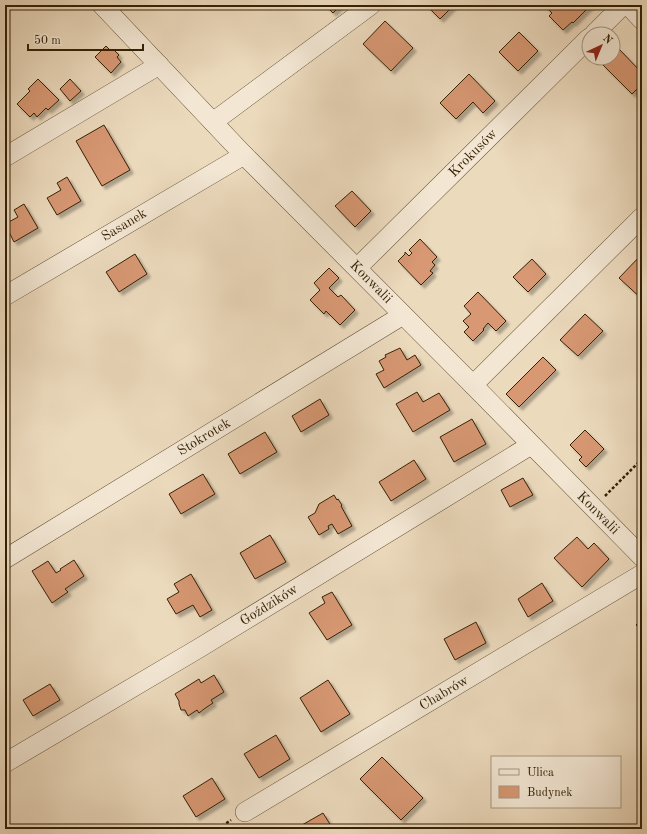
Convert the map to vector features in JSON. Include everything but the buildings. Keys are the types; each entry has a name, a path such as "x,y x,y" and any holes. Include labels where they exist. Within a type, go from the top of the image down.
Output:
{"street":[{"name":"Konwalii","path":"102,5 244,154 642,557"},
{"path":"214,122 371,5"},
{"path":"602,26 623,5"},
{"path":"628,5 642,20"},
{"name":"Krokusów","path":"357,268 581,46"},
{"path":"5,157 159,65"},
{"name":"Sasanek","path":"5,296 244,154"},
{"path":"473,385 642,217"},
{"name":"Stokrotek","path":"5,559 403,315"},
{"name":"Goździków","path":"5,763 201,647 531,445"},
{"name":"Chabrów","path":"245,812 642,574"}],"path":[{"path":"594,508 642,459"}]}
